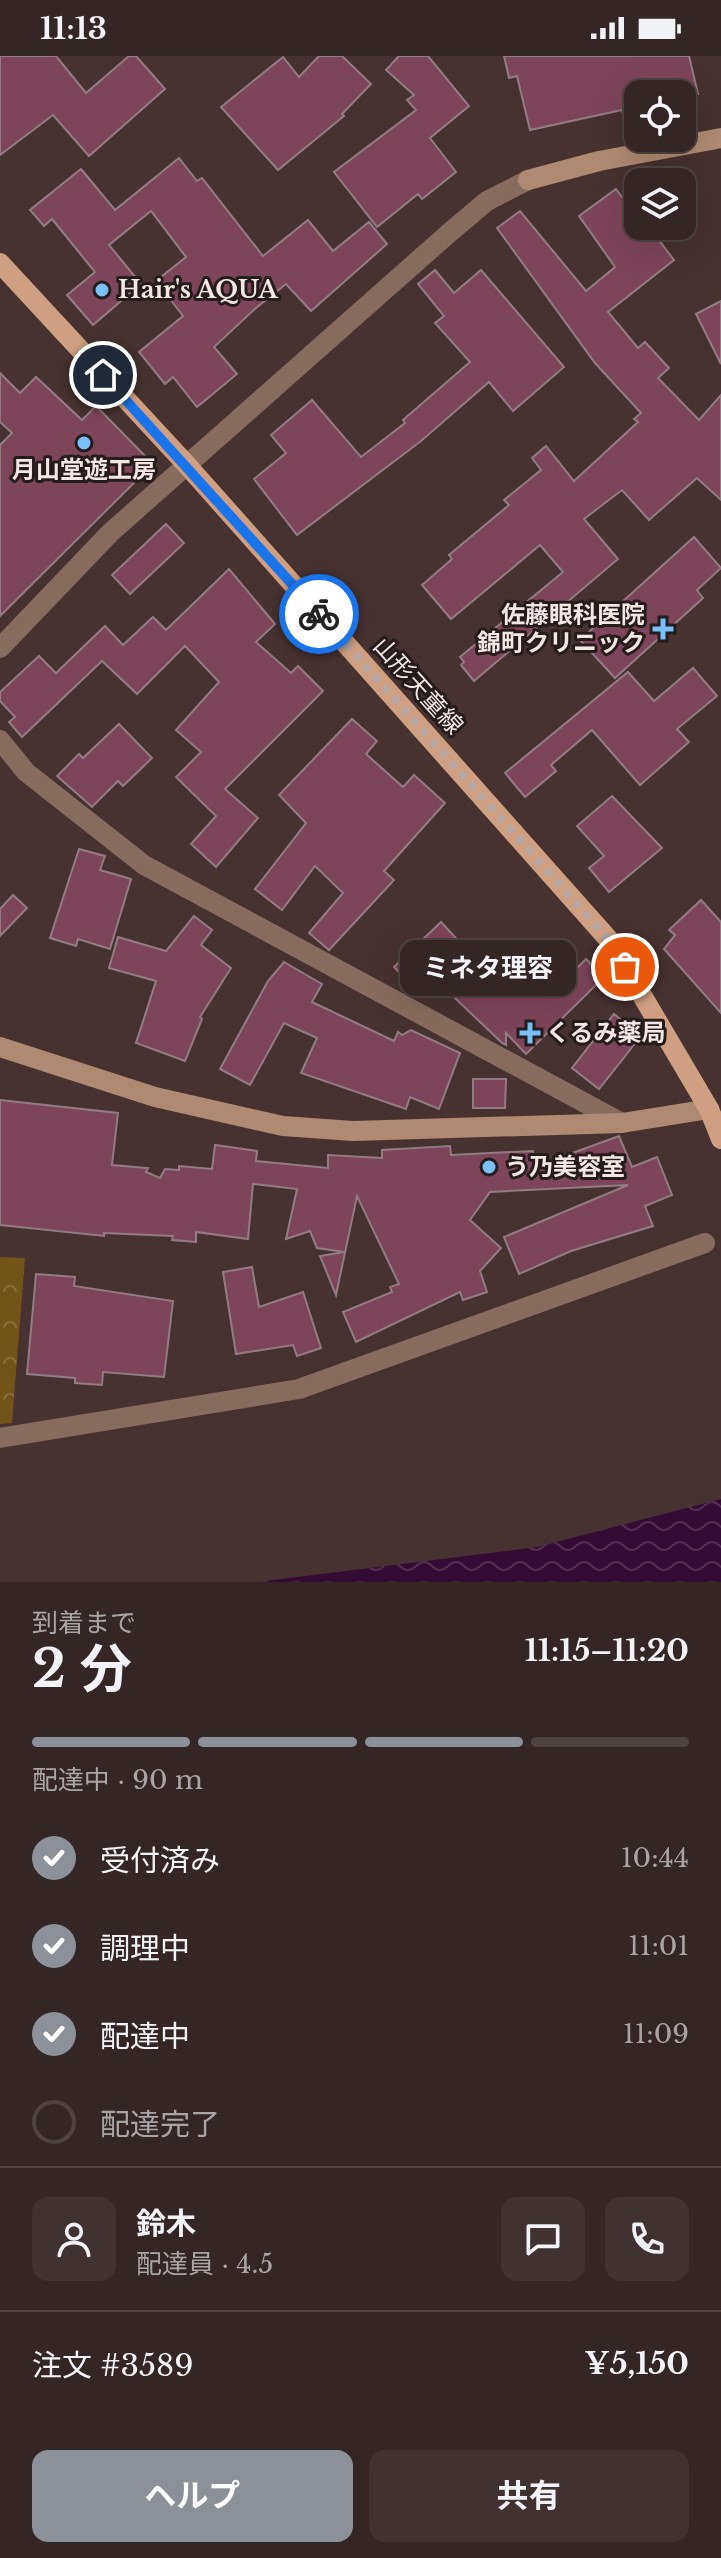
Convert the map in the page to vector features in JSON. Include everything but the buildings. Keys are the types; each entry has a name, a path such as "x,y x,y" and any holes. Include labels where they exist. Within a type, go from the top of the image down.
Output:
{"main road":[{"name":"山形天童線","path":"0,263 186,464 610,941 715,1109 721,1139"}],"street":[{"path":"0,648 110,533 487,201 528,180 599,161 721,138"},
{"path":"0,740 26,772 144,865 622,1123"},
{"path":"0,1047 155,1097 283,1126 353,1131 622,1123 715,1109"},
{"path":"0,1438 299,1389 705,1243"}],"green space":[{"path":"0,1257 25,1258 12,1423 0,1424"}],"water":[{"path":"721,1499 721,1582 257,1582 537,1547"}],"way so far":[{"path":"319,614 610,941 625,967"}],"place":[{"name":"Hair's AQUA","path":"102,290"},
{"name":"月山堂遊工房","path":"84,443"},
{"name":"佐藤眼科医院 錦町クリニック","path":"663,629"},
{"name":"ミネタ理容","path":"625,967"},
{"name":"くるみ薬局","path":"530,1033"},
{"name":"う乃美容室","path":"489,1167"}],"route":[{"path":"103,375 319,614"}]}
